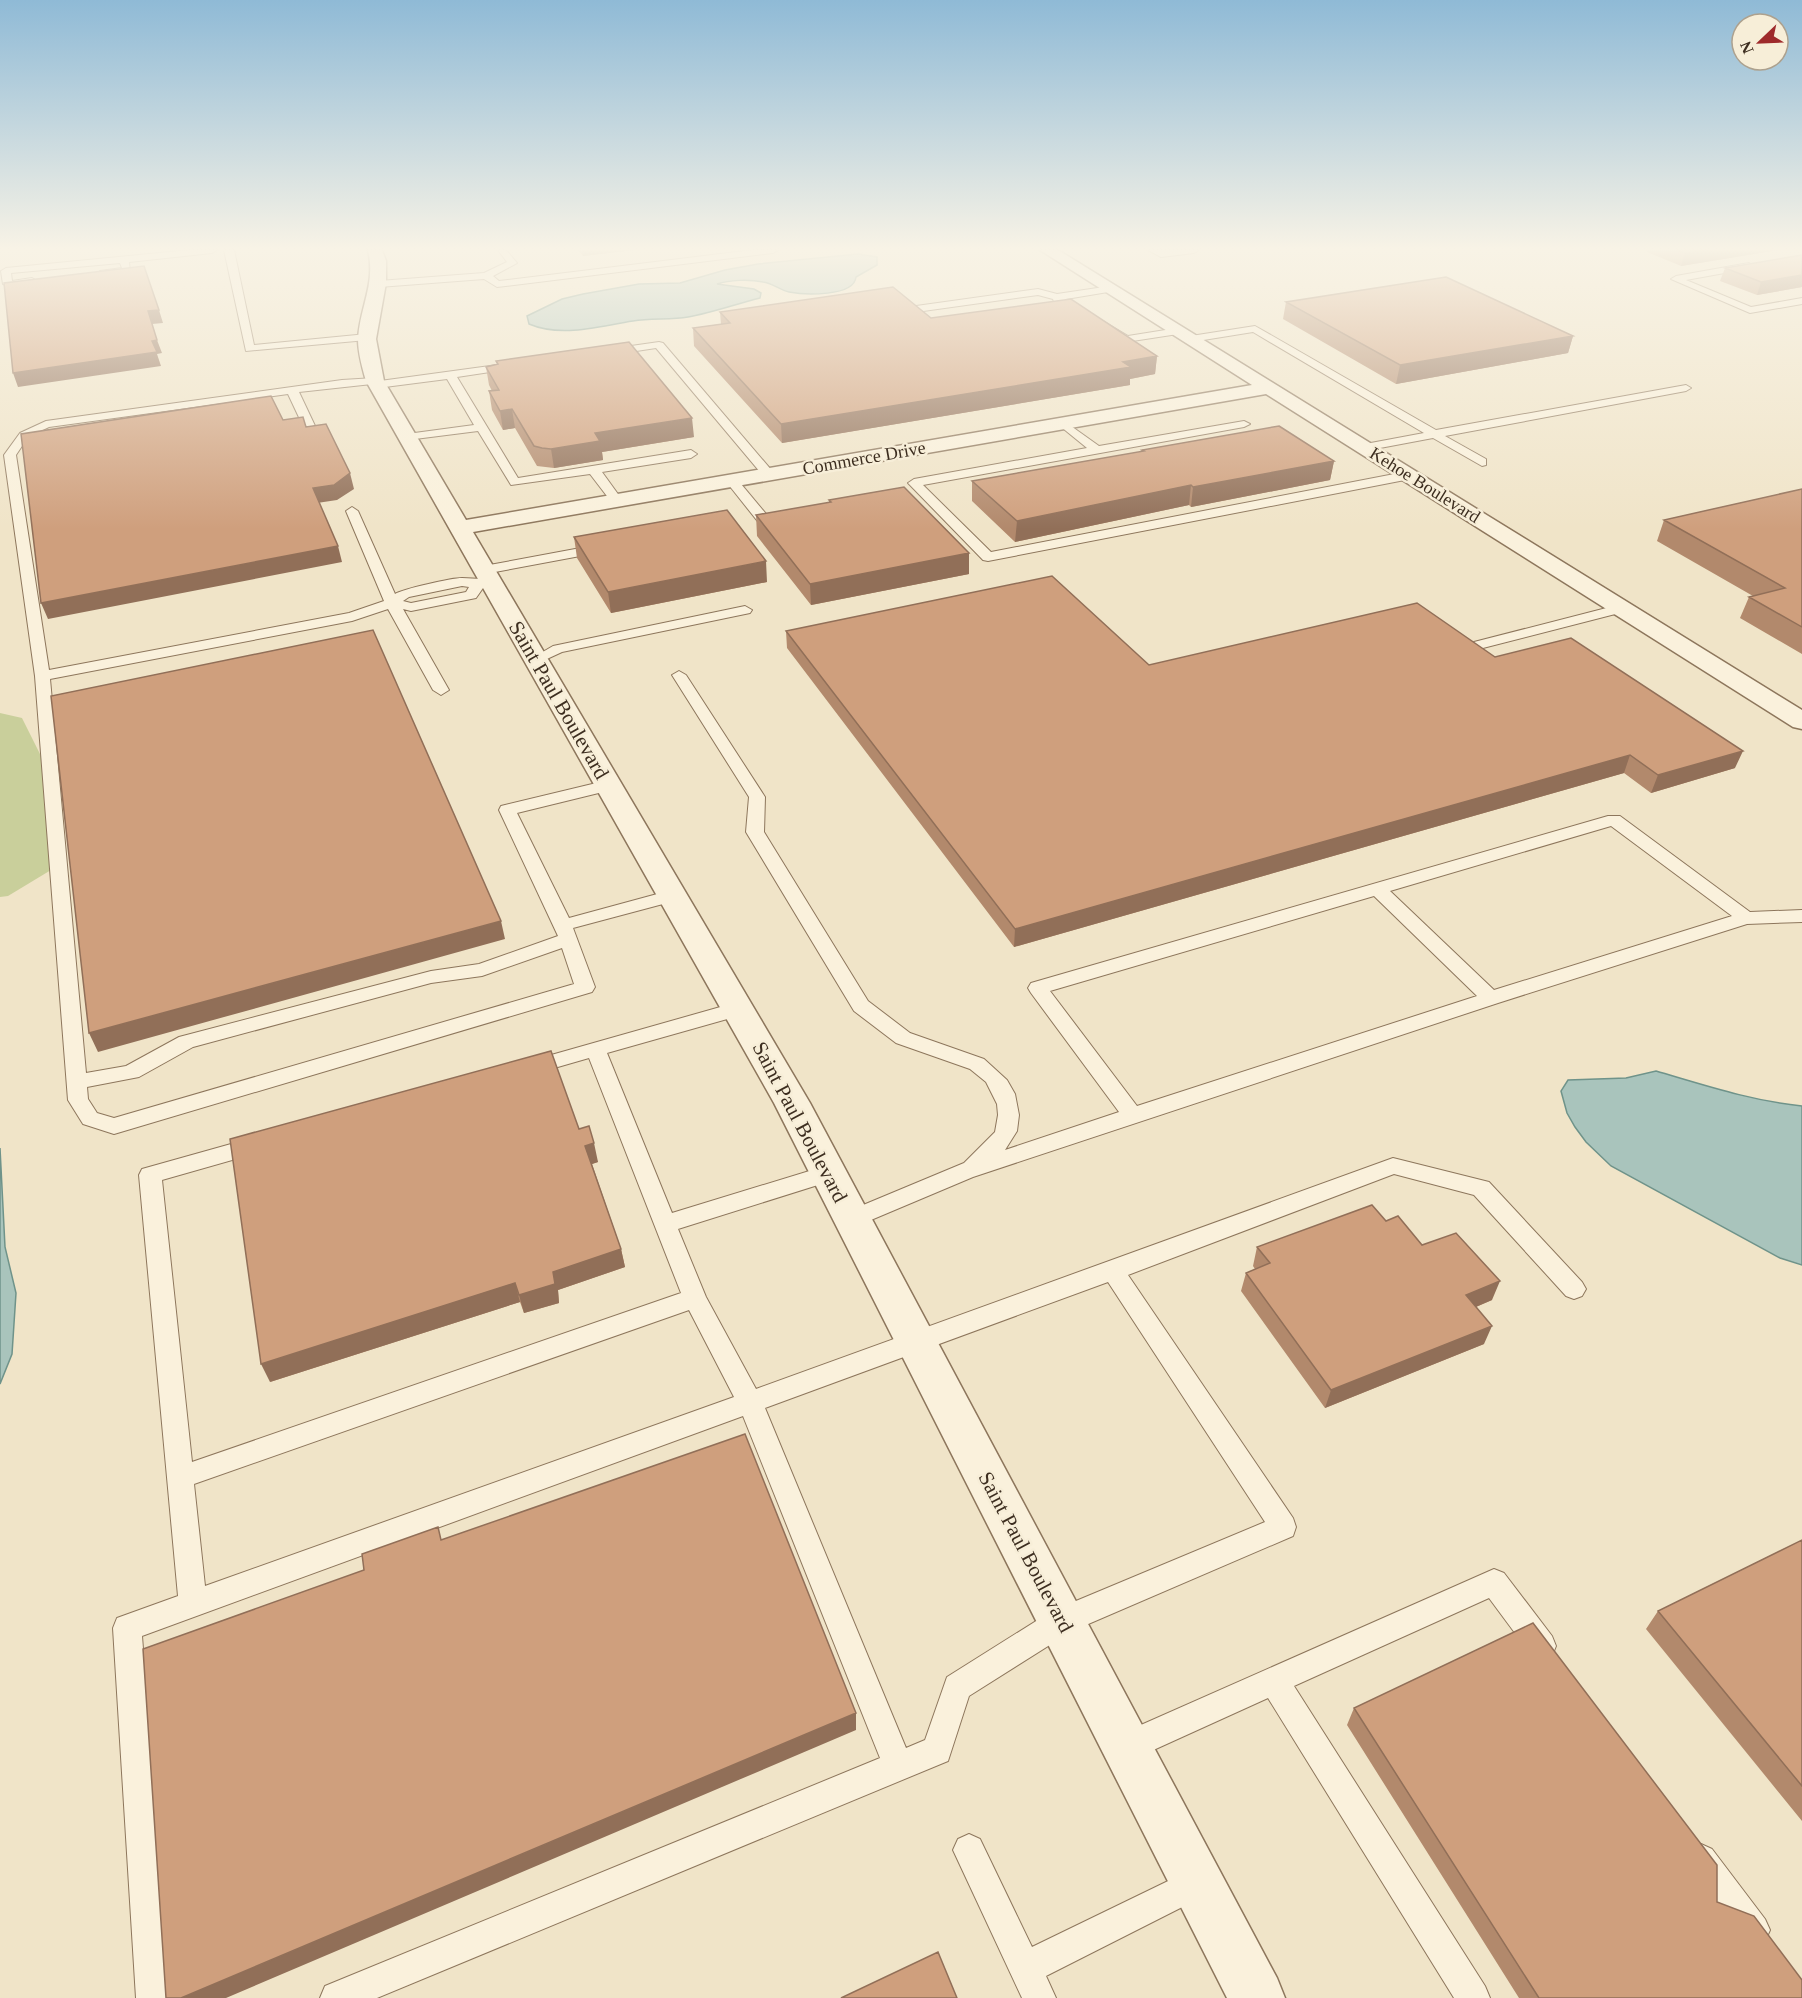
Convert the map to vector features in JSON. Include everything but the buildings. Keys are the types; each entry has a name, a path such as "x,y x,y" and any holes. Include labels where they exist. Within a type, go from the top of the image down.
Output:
{"street":[{"name":"Saint Paul Boulevard","path":"367,343 368,359 376,383 459,528 484,579 536,660 792,1103 1257,1998"},
{"name":"Kehoe Boulevard","path":"1197,343 1802,721"},
{"name":"Commerce Drive","path":"459,528 1269,388"}],"lane":[{"path":"249,343 250,349 311,343"},
{"path":"1280,343 1482,462"},
{"path":"601,353 659,345 769,475"},
{"path":"519,365 450,375 292,390 46,424 24,435 10,455 42,676 78,1100 90,1119 114,1126 585,987 565,932 507,810 609,785"},
{"path":"450,375 515,483 692,454"},
{"path":"1364,447 1686,388"},
{"path":"292,390 310,428"},
{"path":"1064,424 1097,450"},
{"path":"1244,424 914,483 988,557 1410,475"},
{"path":"407,437 481,427"},
{"path":"594,470 617,501"},
{"path":"732,481 768,517 772,530"},
{"path":"352,511 392,603 441,690"},
{"path":"42,676 352,618 392,603 411,607 471,596 484,579 614,546"},
{"path":"1479,645 1622,608"},
{"path":"536,660 558,649 746,610"},
{"path":"679,675 757,797 755,832 861,1006 882,1024 909,1040 970,1059 991,1073 1006,1096 1008,1126 993,1150 965,1171"},
{"path":"1133,1116 1038,988 1614,820 1746,918"},
{"path":"1378,890 1491,998"},
{"path":"76,1081 132,1072 186,1042 431,977 482,970 565,932 672,896"},
{"path":"852,1219 965,1171 1491,998 1746,918 1802,916"},
{"path":"515,1072 738,1009"},
{"path":"595,1049 696,1298 750,1402 898,1766"},
{"path":"193,1604 150,1175 275,1140"},
{"path":"153,1998 127,1628 1113,1271 1393,1166 1481,1188 1574,1289"},
{"path":"665,1224 829,1173"},
{"path":"337,1998 937,1750 957,1687 1062,1621 1283,1527 1113,1271"},
{"path":"181,1477 696,1298"},
{"path":"1126,1747 1494,1582 1559,1668"},
{"path":"1274,1681 1473,1998"},
{"path":"1688,1841 1773,1957"},
{"path":"969,1850 1039,1998"},
{"path":"1026,1968 1197,1883"}],"green space":[{"path":"0,713 22,718 46,766 51,870 8,896 0,897"}],"water":[{"path":"1656,1071 1746,1096 1802,1106 1802,1265 1780,1258 1611,1166 1586,1142 1567,1113 1561,1091 1568,1080 1626,1078"},
{"path":"0,1148 5,1247 16,1293 12,1354 0,1384"}]}
